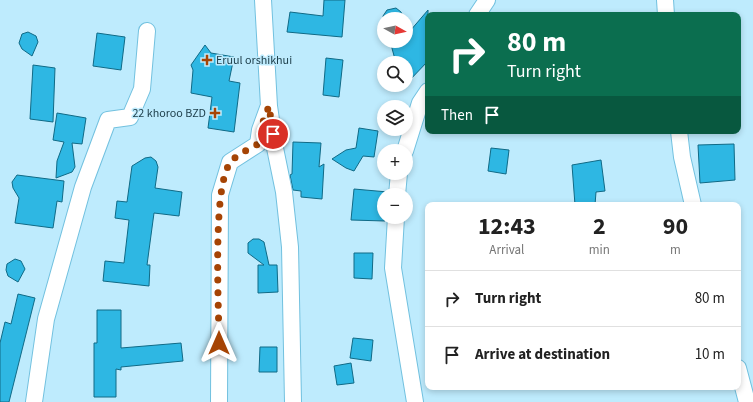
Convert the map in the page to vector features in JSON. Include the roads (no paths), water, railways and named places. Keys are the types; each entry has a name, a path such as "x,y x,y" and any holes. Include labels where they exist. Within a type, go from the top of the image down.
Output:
{"street":[{"path":"263,0 269,106 274,148 284,192 290,247 293,402"},
{"path":"479,12 487,0"},
{"path":"664,0 666,12"},
{"path":"34,402 46,319 83,187 108,120 130,117 142,89 147,31"},
{"path":"407,144 420,103 425,96"},
{"path":"219,402 220,195 230,162 258,144 260,130 269,106"},
{"path":"679,134 682,157 692,202"},
{"path":"396,224 393,268 415,402"},
{"path":"741,379 747,402"}],"place":[{"name":"Eruul orshikhui","path":"207,60"},
{"name":"22 khoroo BZD","path":"215,113"}]}
